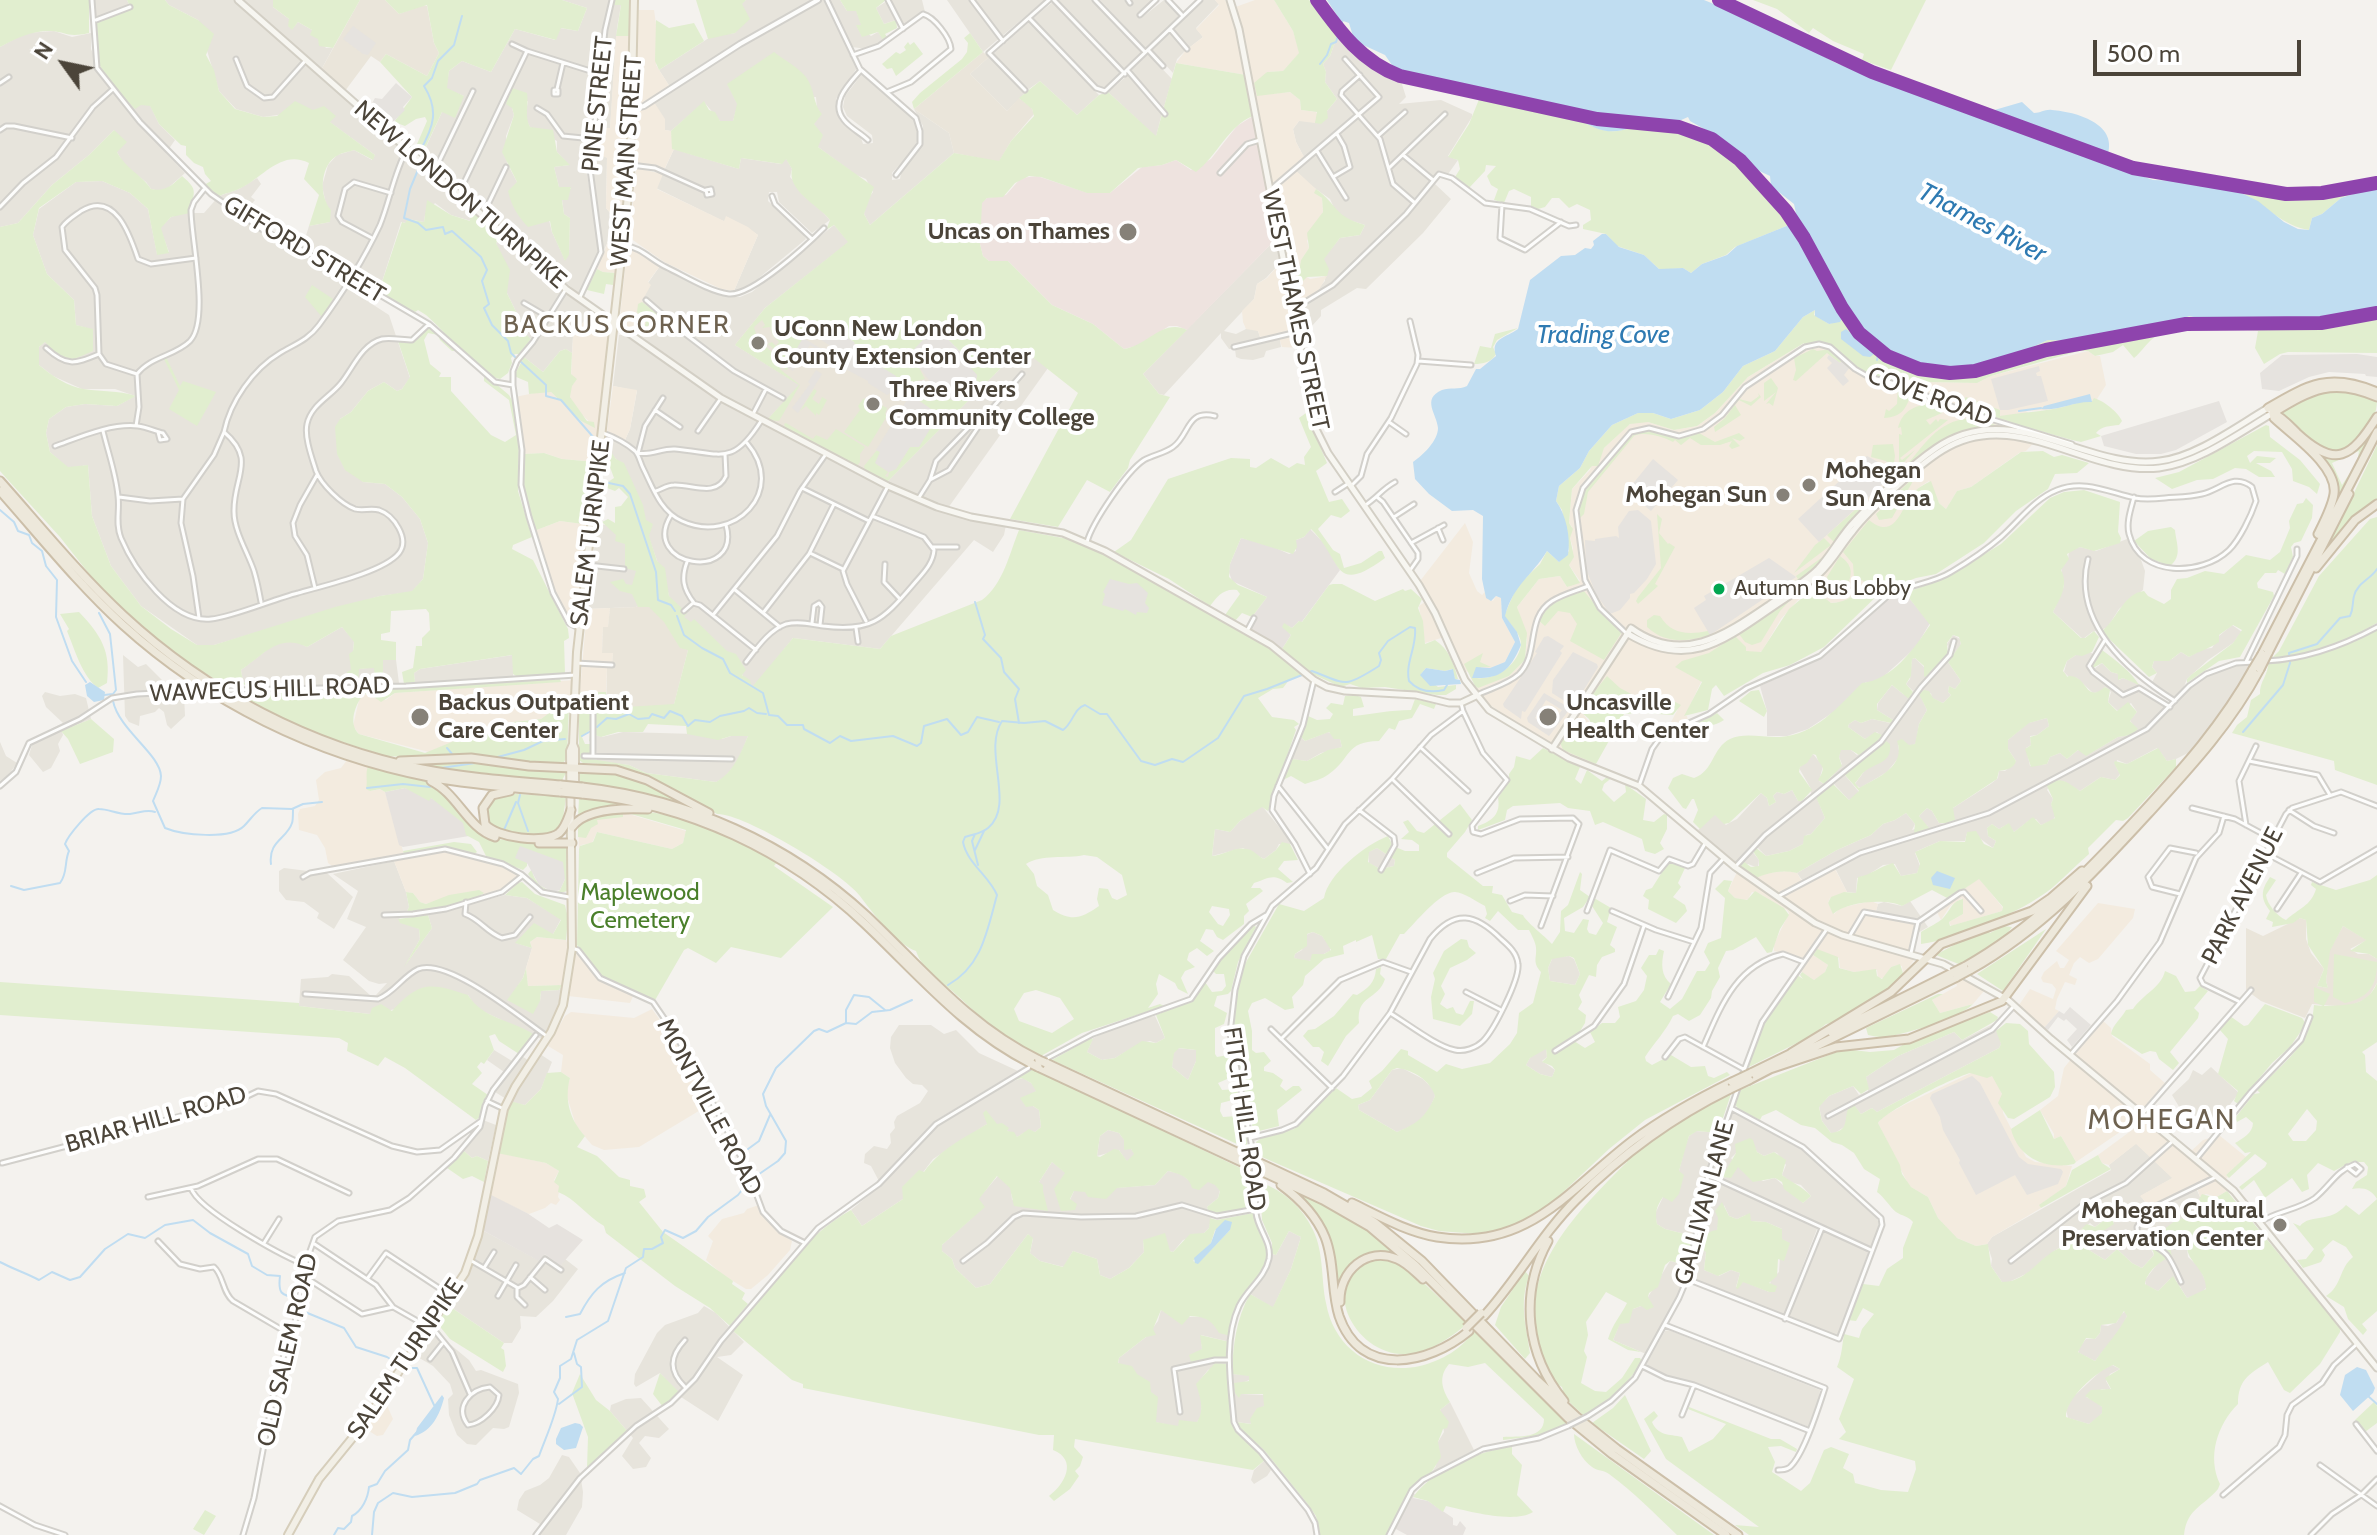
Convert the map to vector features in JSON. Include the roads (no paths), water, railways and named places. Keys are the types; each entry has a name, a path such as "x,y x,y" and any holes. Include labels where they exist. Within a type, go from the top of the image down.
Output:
{"highway":[{"path":"2270,410 2325,387 2350,387 2377,394"},
{"path":"2270,410 2316,450 2334,455 2355,448 2377,417"},
{"path":"2270,410 2274,418 2325,466 2334,483 2333,499 2307,565"},
{"path":"2265,654 2307,565 2377,432"},
{"path":"1770,1069 1967,968 2037,919 2104,858 2208,747 2238,707 2377,439"},
{"path":"0,481 100,593 175,659 265,714 325,741 374,757 450,774 658,801 730,826"},
{"path":"0,491 108,610 157,653 238,707 349,757 418,775 536,790"},
{"path":"2299,593 2355,520 2377,504"},
{"path":"374,757 407,761 471,758 529,766 611,769 641,777 776,850 831,886 865,915 964,1012 1039,1064 1324,1193 1367,1217 1413,1253 1575,1416 1738,1535"},
{"path":"418,775 446,790 478,827 490,836 536,843 572,843"},
{"path":"561,788 502,791 490,796 482,810 487,827 500,835 549,838 563,829 572,806"},
{"path":"582,790 674,813 740,838 804,875 856,916 961,1018 990,1040 1325,1201 1366,1225 1404,1254 1534,1387 1578,1427 1726,1535"},
{"path":"572,827 583,816 624,810 674,813"},
{"path":"1791,1053 1889,993 1943,943 2039,907 2104,858"},
{"path":"1748,1074 1836,1047 1909,1039 2004,999 2104,858"},
{"path":"1267,1174 1299,1199 1320,1226 1331,1257 1339,1315 1348,1333 1360,1346 1384,1358 1414,1360 1442,1350 1483,1315 1579,1198 1606,1169 1642,1140 1748,1074 1954,975"},
{"path":"1324,1193 1418,1233 1448,1238 1477,1238 1509,1232 1557,1206 1662,1120 1731,1086"},
{"path":"1483,1315 1597,1171"},
{"path":"1575,1416 1539,1360 1530,1309 1532,1285 1541,1255 1554,1231 1579,1198"},
{"path":"1449,1299 1404,1262 1381,1255 1367,1258 1352,1267 1342,1282 1340,1297 1344,1318 1354,1334 1367,1346 1385,1355 1405,1357 1423,1354 1467,1330"}],"main road":[{"name":"NEW LONDON TURNPIKE","path":"238,0 566,289 721,398 752,416 918,499 959,514 1046,529 1088,540 1247,631 1327,687 1416,695 1461,703"},
{"name":"WEST MAIN STREET","path":"614,323 631,165 634,0"},
{"name":"WEST THAMES STREET","path":"1230,0 1239,29 1314,424 1322,443 1435,613 1465,680 1476,696 1496,716 1552,749 1639,786 1735,867 1827,929 1927,958 1970,977 2008,1000 2218,1176 2260,1222 2377,1368"},
{"name":"SALEM TURNPIKE","path":"288,1535 319,1479 363,1425 431,1327 470,1260 478,1236 504,1109 548,1037 565,1000 572,948 572,806 575,797 572,767 576,663 614,323"},
{"path":"1870,510 1932,451 1966,433 2015,431 2138,462 2167,460 2189,453 2270,410"},
{"path":"1552,749 1630,631 1652,646 1673,651 1696,650 1721,641 1817,576 1862,516 1933,456 1955,443 1992,434 2015,436 2127,466 2158,468 2194,458 2270,410"},
{"path":"1461,703 1476,696"}],"street":[{"name":"GIFFORD STREET","path":"92,0 95,61 113,89 159,143 220,202 263,230 429,324 488,377 495,382 513,385"},
{"name":"PINE STREET","path":"579,299 601,252 590,179 605,30 612,0"},
{"path":"633,109 644,106 734,48 818,0"},
{"path":"827,0 861,70 914,114 920,131 918,149 896,175"},
{"path":"888,0 903,29"},
{"path":"972,0 1003,41"},
{"path":"1025,90 989,53 1052,0 1165,114"},
{"path":"1095,0 1163,66"},
{"path":"1140,15 1156,0"},
{"path":"1168,0 1183,16"},
{"path":"1029,18 1092,85 1099,91 1105,91 1200,0"},
{"path":"95,21 130,7"},
{"path":"853,55 874,49 927,14 950,42 949,51 911,82 887,92"},
{"path":"1170,29 1187,49"},
{"path":"512,44 600,74"},
{"path":"459,193 527,51"},
{"path":"236,59 247,86 264,98 273,97 306,60"},
{"path":"1270,190 1379,97 1345,59"},
{"path":"557,89 563,63"},
{"path":"861,70 841,96 839,110 845,121 868,140"},
{"path":"1360,75 1341,94 1378,136 1394,186 1415,203"},
{"path":"0,83 9,77"},
{"path":"0,207 23,183 56,157 93,107 113,89"},
{"path":"434,172 473,91"},
{"path":"537,108 547,114 563,136 593,139"},
{"path":"1378,136 1405,112"},
{"path":"1389,168 1445,114"},
{"path":"0,130 14,126 72,138"},
{"path":"1333,177 1350,167 1337,134"},
{"path":"1220,173 1247,144 1260,140"},
{"path":"199,618 181,523 183,499 214,455 230,408 240,393 278,354 309,337 350,277 372,238 407,149"},
{"path":"1317,151 1346,198"},
{"path":"1403,155 1433,180"},
{"path":"631,165 655,168 706,191"},
{"path":"483,215 506,167"},
{"path":"1292,310 1333,285 1415,203 1438,174 1454,179 1482,201 1530,209 1576,225"},
{"path":"372,238 342,222 338,216 345,189 354,182 391,193"},
{"path":"136,426 139,407 137,374 147,364 192,339 196,331 199,292 191,210 205,188"},
{"path":"772,196 775,204 812,239"},
{"path":"1502,205 1499,237 1522,250 1528,249 1561,222"},
{"path":"137,374 106,364 99,354 97,295 95,288 65,250 61,233 66,221 86,208 106,208 124,222 138,259 151,264 196,258"},
{"path":"623,245 637,247 660,264 716,290 735,294 754,286 824,228"},
{"path":"566,289 517,361 513,385 522,450 520,475 524,501 553,593 569,624 580,628"},
{"path":"646,300 711,354 783,398"},
{"path":"524,303 548,317"},
{"path":"1335,492 1361,476 1367,454 1389,422 1418,361 1410,321"},
{"path":"103,431 119,497 117,521 121,538 141,574 168,604 186,614 210,619 376,568 394,559 402,550 403,540 389,516 379,510 357,510 347,505 317,475 306,433 307,421 315,408 341,383 360,354 381,339 412,340 429,324"},
{"path":"1234,347 1297,332"},
{"path":"1247,344 1249,352"},
{"name":"COVE ROAD","path":"1630,631 1602,611 1588,586 1579,537 1577,501 1586,484 1626,436 1644,428 1677,436 1703,429 1722,415 1745,387 1808,346 1819,344 1830,347 1855,369 1873,379 1903,386 1951,407 2075,446"},
{"path":"46,348 66,363 99,354"},
{"path":"1418,361 1471,365"},
{"path":"930,480 950,469 986,415 1022,374"},
{"path":"752,416 766,389"},
{"path":"663,398 645,426 638,453 654,492 671,515 693,525 713,527 745,514 761,488 758,458 747,443"},
{"path":"698,431 721,398"},
{"path":"655,410 680,427"},
{"path":"918,499 939,457 977,419 986,415"},
{"path":"1088,540 1100,515 1134,467 1174,446 1189,423 1198,417 1215,416"},
{"path":"603,433 647,455 675,449 707,455 725,454 747,443 761,421"},
{"path":"1389,422 1406,434"},
{"path":"55,446 103,431 136,426 158,432"},
{"path":"224,432 242,456 243,466 233,515 255,574 261,603"},
{"path":"654,492 676,485 708,489 717,487 726,476 725,454"},
{"path":"713,615 778,535 802,488 826,454"},
{"path":"315,588 307,555 295,536 293,523 317,475"},
{"path":"1639,786 1654,744 1667,731 1704,717 1747,688 1820,656 1888,596 1951,572 1994,543 2047,495 2063,488 2085,485 2153,499 2198,495 2240,480 2252,487 2256,501 2228,550 2194,567 2178,570 2155,564 2134,545 2128,528 2134,497"},
{"path":"1364,506 1382,489 1395,482"},
{"path":"867,623 845,580 844,569 888,486"},
{"path":"802,488 869,521"},
{"path":"119,497 150,501 183,499"},
{"path":"1377,497 1419,556 1409,570"},
{"path":"763,613 810,553 834,504"},
{"path":"1394,517 1414,504"},
{"path":"671,515 666,525 668,544 676,555 687,562 707,562 721,552 727,540 726,524"},
{"path":"746,662 780,627 793,623 856,628 886,615 930,565 934,556 933,547 924,537 872,516"},
{"path":"1411,543 1444,525"},
{"path":"1438,528 1443,540"},
{"path":"933,547 957,547"},
{"path":"2246,662 2297,556 2297,549"},
{"path":"810,553 844,569"},
{"path":"2088,559 2085,593 2105,640 2145,683 2175,701"},
{"path":"687,562 683,572 684,586 695,603 756,650"},
{"path":"885,564 884,582 900,599"},
{"path":"588,565 624,569"},
{"path":"1476,696 1506,683 1522,670 1531,653 1535,623 1546,605 1588,586"},
{"path":"734,589 780,627"},
{"path":"684,611 695,603"},
{"path":"812,624 814,606 819,603 822,606 820,625"},
{"path":"1247,631 1254,618"},
{"path":"1777,897 1860,853 1989,813 2147,729 2206,674 2246,662 2292,658 2336,646 2377,627"},
{"path":"856,628 858,642"},
{"path":"2105,640 2091,660 2090,669 2123,695 2137,687 2170,707"},
{"path":"1735,867 1765,835 1881,742 1921,687 1952,653 1954,641"},
{"path":"576,663 612,665"},
{"name":"WAWECUS HILL ROAD","path":"0,786 16,772 29,743 80,719 112,698 137,694 406,686 576,675"},
{"path":"1310,874 1295,844 1272,810 1278,786 1303,725 1314,680"},
{"path":"575,701 587,702 593,708 593,756"},
{"path":"1461,703 1483,753 1507,780 1471,829 1481,834 1515,820 1573,818 1579,824 1541,926"},
{"name":"FITCH HILL ROAD","path":"1317,1535 1312,1516 1304,1505 1261,1452 1236,1427 1229,1360 1240,1305 1269,1260 1268,1243 1258,1221 1253,1153 1231,1042 1230,1023 1240,965 1272,906 1310,874 1345,824 1392,779 1431,735 1463,711"},
{"path":"2246,825 2239,781 2256,746"},
{"path":"1420,747 1468,791"},
{"path":"584,756 732,759"},
{"path":"2249,761 2318,775 2330,795 2347,793 2377,806"},
{"path":"1392,779 1449,834"},
{"path":"1278,786 1328,849"},
{"name":"PARK AVENUE","path":"2238,1001 2200,981 2289,810 2330,795"},
{"path":"2192,808 2224,816 2272,839"},
{"path":"1359,810 1394,837 1395,845 1381,870"},
{"path":"2289,810 2314,826 2334,833"},
{"path":"2070,1055 2117,1001 2160,942 2198,854 2219,833 2224,816"},
{"path":"1587,911 1610,850 1659,871 1669,859 1688,866 1693,864 1706,842"},
{"path":"2180,894 2152,887 2149,881 2151,873 2170,848 2198,854"},
{"path":"303,877 310,873 445,849 501,863 545,894 573,897"},
{"path":"2265,853 2320,882 2377,849"},
{"path":"1477,873 1514,858 1568,857"},
{"path":"1668,997 1702,921 1708,879 1724,858"},
{"path":"2277,909 2301,873"},
{"path":"384,915 415,914 501,893 522,876"},
{"path":"1911,953 1918,922 1960,893 1964,892 1981,911"},
{"path":"1510,901 1525,895 1553,896"},
{"path":"466,902 465,914 477,918 502,938 515,935 530,917"},
{"path":"1612,911 1644,926 1694,942"},
{"path":"1849,937 1864,912 1918,922"},
{"path":"536,1535 581,1477 636,1426 686,1389 729,1331 804,1242 828,1220 879,1184 936,1124 1081,1039 1191,999 1219,958 1251,924 1266,915"},
{"path":"1250,1138 1296,1124 1332,1088 1390,1013 1430,939 1442,926 1465,917 1481,920 1517,957 1516,980 1489,1034 1480,1044 1458,1050 1447,1047 1390,1013"},
{"path":"1555,1051 1594,1026 1624,984 1644,926"},
{"name":"GALLIVAN LANE","path":"1389,1535 1412,1490 1423,1480 1483,1449 1542,1438 1588,1416 1614,1399 1642,1366 1687,1279 1708,1175 1731,1108 1748,1074 1762,1022 1827,929"},
{"name":"MONTVILLE ROAD","path":"572,948 581,953 600,978 653,1002 688,1056 751,1180 763,1212 781,1231 804,1242"},
{"path":"1703,1047 1729,995 1747,970 1783,954 1804,962"},
{"path":"1281,1039 1346,976 1383,962 1393,963 1412,973"},
{"path":"305,994 380,999 415,971 431,967 460,976 548,1037"},
{"path":"2143,1113 2238,1001 2251,990"},
{"path":"1466,992 1501,1010"},
{"path":"1828,1116 1992,1030 2013,1007"},
{"path":"2197,1158 2251,1092 2301,1040 2310,1017"},
{"path":"1271,1029 1332,1088"},
{"name":"OLD SALEM ROAD","path":"243,1535 254,1498 277,1376 291,1335 302,1275 313,1243 320,1233 338,1221 390,1210 409,1198 454,1158 477,1132 487,1101 536,1035"},
{"path":"1665,1057 1682,1037 1748,1074"},
{"name":"BRIAR HILL ROAD","path":"2,1163 235,1102 258,1091 276,1094 406,1151 440,1150 481,1121"},
{"path":"487,1101 504,1109"},
{"path":"1687,1279 1839,1339 1882,1225 1881,1218 1803,1147 1731,1108"},
{"path":"2011,1261 2083,1205 2126,1183 2174,1140"},
{"path":"148,1197 191,1188 265,1157 277,1159 349,1193"},
{"path":"2260,1222 2307,1203 2347,1167"},
{"path":"1708,1175 1872,1250"},
{"path":"2181,1282 2166,1252 2138,1237 2137,1227 2148,1210 2218,1176"},
{"path":"191,1188 203,1204 305,1265"},
{"path":"963,1261 1014,1217 1023,1213 1081,1217 1136,1216 1182,1205 1217,1216 1256,1209"},
{"path":"264,1243 279,1219"},
{"path":"1785,1319 1822,1228"},
{"path":"158,1241 180,1264 200,1269 214,1267 229,1298 291,1335"},
{"path":"313,1243 381,1290 393,1307 431,1327 452,1352 470,1394"},
{"path":"484,1268 494,1252"},
{"path":"367,1279 386,1253 451,1296"},
{"path":"470,1260 517,1288 523,1286 546,1258 561,1270"},
{"path":"498,1296 516,1265"},
{"path":"302,1275 362,1314 393,1307"},
{"path":"530,1277 545,1290"},
{"path":"517,1288 517,1298 525,1305"},
{"path":"1665,1325 1825,1388 1810,1431 1791,1466 1778,1470"},
{"path":"685,1340 677,1348 672,1364 677,1379 686,1389"},
{"path":"430,1359 443,1342"},
{"path":"2223,1495 2279,1447 2292,1405 2322,1383 2334,1365 2357,1344"},
{"path":"1180,1412 1174,1369 1229,1360"},
{"path":"1642,1366 1666,1378 1694,1385 1810,1431"},
{"path":"1682,1415 1694,1385"},
{"path":"488,1386 499,1396 493,1410 472,1426 465,1422 461,1410 470,1394 488,1386"},
{"path":"2356,1424 2377,1451"},
{"path":"2320,1465 2377,1506"},
{"path":"2311,1535 2339,1508 2361,1495 2377,1479"},
{"path":"0,1506 35,1525 65,1535"}],"water":[{"path":"1327,0 1704,0 1765,25 1836,63 2002,124 2006,119 1991,111 2022,102 2034,113 2052,110 2083,117 2101,127 2106,134 2108,154 2011,120 2008,124 2011,128 2153,180 2233,189 2258,201 2298,229 2309,230 2312,218 2341,198 2377,186 2377,311 2315,320 2203,319 2189,316 2078,341 2048,340 2004,360 1962,370 1934,369 1899,358 1886,346 1880,349 1881,346 1852,317 1820,263 1816,266 1843,317 1840,322 1829,324 1815,316 1815,310 1803,317 1775,351 1743,366 1723,392 1700,410 1671,419 1653,413 1638,413 1612,425 1589,451 1580,468 1559,486 1556,501 1567,526 1568,555 1559,562 1547,551 1508,605 1505,616 1517,632 1521,645 1512,662 1496,675 1472,678 1476,667 1490,668 1505,662 1515,642 1502,618 1501,598 1496,596 1491,601 1486,598 1482,579 1483,516 1473,510 1452,511 1415,479 1413,462 1429,448 1437,433 1432,398 1442,390 1467,386 1476,369 1496,356 1497,342 1518,329 1530,280 1561,256 1591,249 1593,241 1602,234 1606,234 1619,247 1644,255 1659,269 1683,268 1691,273 1702,264 1727,255 1737,246 1789,225 1806,246 1810,243 1797,218 1794,204 1771,186 1770,176 1753,168 1722,139 1688,117 1679,121 1597,114 1411,75 1392,65 1385,55 1361,44 1353,36 1349,23 1340,20"},
{"path":"1578,119 1632,127 1604,130"},
{"path":"1846,329 1874,354 1863,356 1841,339 1841,332"},
{"path":"2090,394 2092,402 2041,409 2044,406"},
{"path":"1426,668 1453,669 1455,679 1460,680 1461,684 1430,686 1420,675"},
{"path":"90,682 105,692 104,700 94,702 87,696 85,685"},
{"path":"1937,871 1955,878 1950,889 1933,885 1931,878"},
{"path":"1225,1220 1232,1222 1230,1230 1198,1264 1195,1263 1194,1258 1211,1243 1216,1229"},
{"path":"2357,1367 2366,1370 2375,1388 2353,1411 2340,1395 2345,1375"},
{"path":"442,1395 444,1398 438,1416 426,1430 415,1436 417,1428"},
{"path":"575,1423 583,1427 576,1448 564,1450 556,1444 556,1439 561,1428"}],"waterway":[{"path":"424,158 420,151 433,118 432,103 424,86 432,78 438,61 454,45 462,16"},
{"path":"1320,64 1331,44 1336,42 1343,19"},
{"path":"420,165 410,189 404,218 426,230 443,227 445,234 452,231 481,257 487,270 482,281 489,304 484,308 492,325 508,341 516,358"},
{"path":"1877,360 1878,355"},
{"path":"520,361 546,385 546,396 561,400 594,438"},
{"path":"2019,411 2041,408"},
{"path":"591,480 592,458"},
{"path":"604,482 623,486 630,494 656,572 658,600 671,605 675,611"},
{"path":"0,510 14,522 18,531 29,535 32,543 42,551 46,566 57,580 56,617 72,661 86,682"},
{"path":"2243,732 2283,685 2290,663 2289,653 2317,644 2340,618 2350,616 2356,592 2377,569"},
{"path":"975,602 985,635 983,639 1001,658 1004,672 1019,689 1015,699 1019,723"},
{"path":"99,613 110,634 116,690 113,694 104,695"},
{"path":"677,616 684,635 723,659 730,673 763,693 769,715 778,716 787,725 803,725 804,729 830,743 840,736 851,741 893,736 917,746 921,743 924,726 947,719 961,735 968,732 977,717 999,722"},
{"path":"948,985 976,958 997,895 965,850 963,842 965,837 988,828 996,818 999,792 995,747 1002,721 1045,721 1063,730 1078,709 1085,705 1100,714 1107,714 1141,761 1155,765 1172,759 1183,762 1218,738 1244,696 1312,671 1339,681 1351,681 1379,666 1379,653 1388,641 1410,627 1415,628 1415,635 1409,681 1416,687 1430,691 1444,690 1447,685"},
{"path":"113,701 123,722 159,768 161,779 153,801 165,828 183,833 217,835 244,826 262,808 292,809 322,802"},
{"path":"597,727 607,718 616,719 629,714 638,719 649,718 652,714 664,718 670,711 682,716 688,726 695,720 710,722 749,708 766,714"},
{"path":"582,736 591,731"},
{"path":"494,758 543,741 565,739"},
{"path":"447,748 453,755"},
{"path":"441,768 482,762"},
{"path":"367,788 403,784 430,787"},
{"path":"520,795 518,803 528,831"},
{"path":"504,830 516,802"},
{"path":"271,864 272,850 290,828 293,809"},
{"path":"11,886 24,890 60,883 69,851 65,844 80,823 95,810 126,814 155,812"},
{"path":"975,850 984,831"},
{"path":"975,834 972,841 978,865"},
{"path":"846,1022 846,1010 854,995 869,997 885,1010"},
{"path":"372,1535 378,1503 393,1493 412,1497 455,1493 514,1468 521,1474 539,1456 550,1428 558,1399 554,1392 560,1378 560,1366 571,1359 577,1340 608,1321 626,1268 643,1257 644,1249 652,1249 663,1243 661,1237 665,1230 683,1238 696,1231 708,1217 738,1195 749,1181 785,1153 786,1141 766,1106 763,1094 776,1068 814,1031 827,1032 846,1023 856,1024 872,1012 890,1010 912,1000"},
{"path":"744,1152 759,1141 770,1115"},
{"path":"0,1262 39,1280 52,1272 70,1280 80,1277 105,1249 128,1234 145,1238 165,1225 193,1220 248,1254 252,1266 267,1275 280,1276 282,1292 299,1297 305,1312 344,1328 356,1347 387,1357 400,1365"},
{"path":"566,1317 580,1314 598,1289 625,1273"},
{"path":"559,1404 582,1387 581,1367 574,1353"},
{"path":"406,1368 417,1368 434,1405"},
{"path":"2368,1396 2377,1404"},
{"path":"334,1535 338,1528 344,1529 351,1522 352,1516 364,1504 369,1487 377,1484 385,1471 408,1450 410,1440 417,1432"}],"place":[{"name":"Uncas on Thames","path":"1128,232"},
{"name":"UConn New London County Extension Center","path":"758,343"},
{"name":"Three Rivers Community College","path":"873,404"},
{"name":"Mohegan Sun Arena","path":"1809,485"},
{"name":"Mohegan Sun","path":"1783,495"},
{"name":"Autumn Bus Lobby","path":"1719,589"},
{"name":"Backus Outpatient Care Center","path":"420,717"},
{"name":"Uncasville Health Center","path":"1548,717"},
{"name":"Mohegan Cultural Preservation Center","path":"2280,1225"}],"district":[{"name":"BACKUS CORNER","path":"617,325"},
{"name":"MOHEGAN","path":"2162,1121"}],"water label":[{"name":"Thames River","path":"1982,223"},
{"name":"Trading Cove","path":"1603,335"}],"park label":[{"name":"Maplewood Cemetery","path":"640,907"}]}
